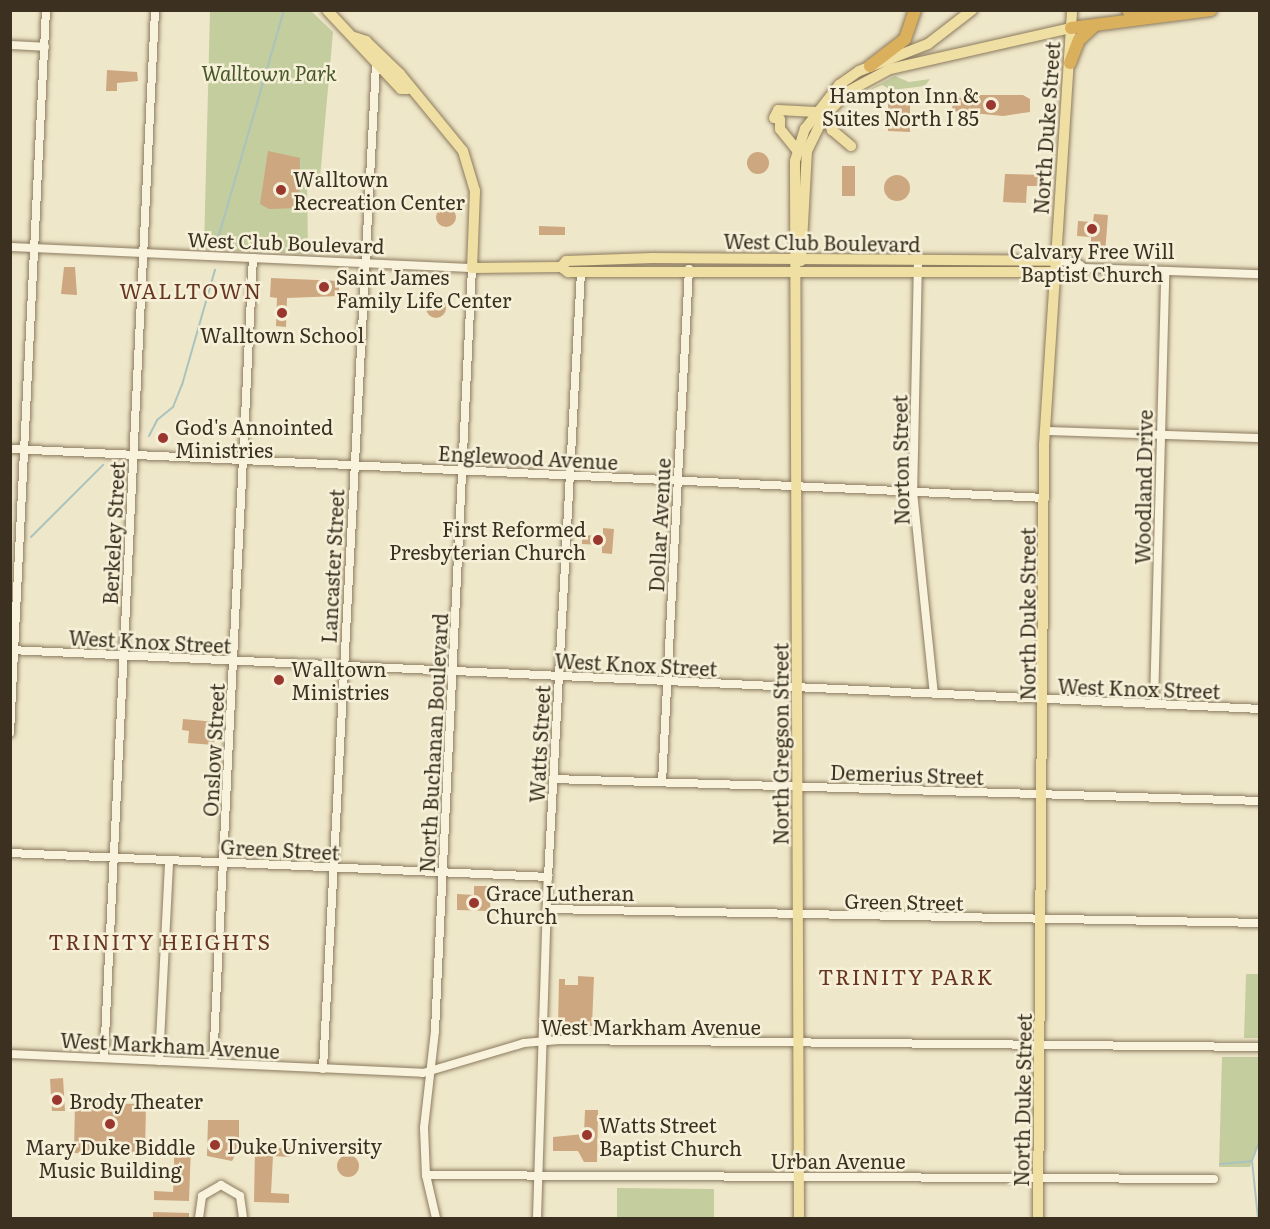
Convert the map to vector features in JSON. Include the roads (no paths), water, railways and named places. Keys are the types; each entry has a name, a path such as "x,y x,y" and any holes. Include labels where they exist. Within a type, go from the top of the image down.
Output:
{"highway":[{"path":"870,66 905,39 915,10"},
{"path":"1128,10 1143,10"},
{"path":"1071,28 1093,27 1211,10"},
{"path":"1070,63 1079,40 1093,27"}],"main road":[{"path":"327,10 401,89 408,89"},
{"name":"North Gregson Street","path":"798,1218 797,150 849,77 870,66 928,44 972,10"},
{"name":"North Duke Street","path":"1038,1218 1044,795 1045,431 1053,267 1070,63 1072,10"},
{"name":"North Gregson Street","path":"798,262 805,162 822,113 856,86 890,69 1071,28"},
{"path":"354,37 366,40 457,141 470,167 476,202 472,268"},
{"path":"797,150 780,129 777,119 778,110 822,113 832,130 851,146"},
{"path":"581,272 590,264 607,259"},
{"name":"West Club Boulevard","path":"561,267 566,261 607,259 1053,267"},
{"name":"West Club Boulevard","path":"472,268 561,267 581,272 689,269 798,262"}],"street":[{"path":"10,733 12,650 46,10"},
{"name":"Berkeley Street","path":"104,1058 155,10"},
{"path":"10,45 45,47"},
{"name":"Lancaster Street","path":"323,1069 335,868 363,264 376,64"},
{"name":"West Club Boulevard","path":"10,247 472,268"},
{"name":"Onslow Street","path":"213,1063 253,258"},
{"name":"Norton Street","path":"918,265 913,492 934,694"},
{"name":"West Club Boulevard","path":"1053,267 1260,274"},
{"name":"North Buchanan Boulevard","path":"436,1218 426,1175 429,1072 443,873 472,268"},
{"name":"Dollar Avenue","path":"662,782 689,269"},
{"name":"Woodland Drive","path":"1154,704 1165,271"},
{"name":"Watts Street","path":"537,1218 548,877 581,272"},
{"path":"1045,431 1260,438"},
{"name":"Englewood Avenue","path":"10,448 1045,498"},
{"name":"West Knox Street","path":"12,650 667,683 1260,709"},
{"name":"Demerius Street","path":"553,779 1260,801"},
{"name":"Green Street","path":"10,853 548,877"},
{"path":"159,1061 169,861"},
{"name":"Green Street","path":"548,909 799,916 1260,923"},
{"name":"West Markham Avenue","path":"10,1054 429,1072 542,1040 1260,1047"},
{"name":"Urban Avenue","path":"426,1175 1214,1179"},
{"path":"199,1218 202,1196 221,1185 240,1196 243,1218"}],"waterway":[{"path":"217,242 284,10"},
{"path":"149,436 157,420 173,407 182,385 215,270"},
{"path":"31,537 103,465"},
{"path":"1258,1218 1252,1161 1260,1139"},
{"path":"1220,1164 1252,1161"}],"place":[{"name":"Hampton Inn & Suites North I 85","path":"991,105"},
{"name":"Walltown Recreation Center","path":"281,190"},
{"name":"Calvary Free Will Baptist Church","path":"1092,229"},
{"name":"Saint James Family Life Center","path":"324,287"},
{"name":"Walltown School","path":"282,313"},
{"name":"God's Annointed Ministries","path":"163,438"},
{"name":"First Reformed Presbyterian Church","path":"598,540"},
{"name":"Walltown Ministries","path":"279,680"},
{"name":"Grace Lutheran Church","path":"474,903"},
{"name":"Brody Theater","path":"57,1100"},
{"name":"Mary Duke Biddle Music Building","path":"110,1124"},
{"name":"Watts Street Baptist Church","path":"587,1135"},
{"name":"Duke University","path":"215,1145"}],"district":[{"name":"WALLTOWN","path":"191,290"},
{"name":"TRINITY HEIGHTS","path":"160,941"},
{"name":"TRINITY PARK","path":"906,976"}],"park label":[{"name":"Walltown Park","path":"269,72"}]}
